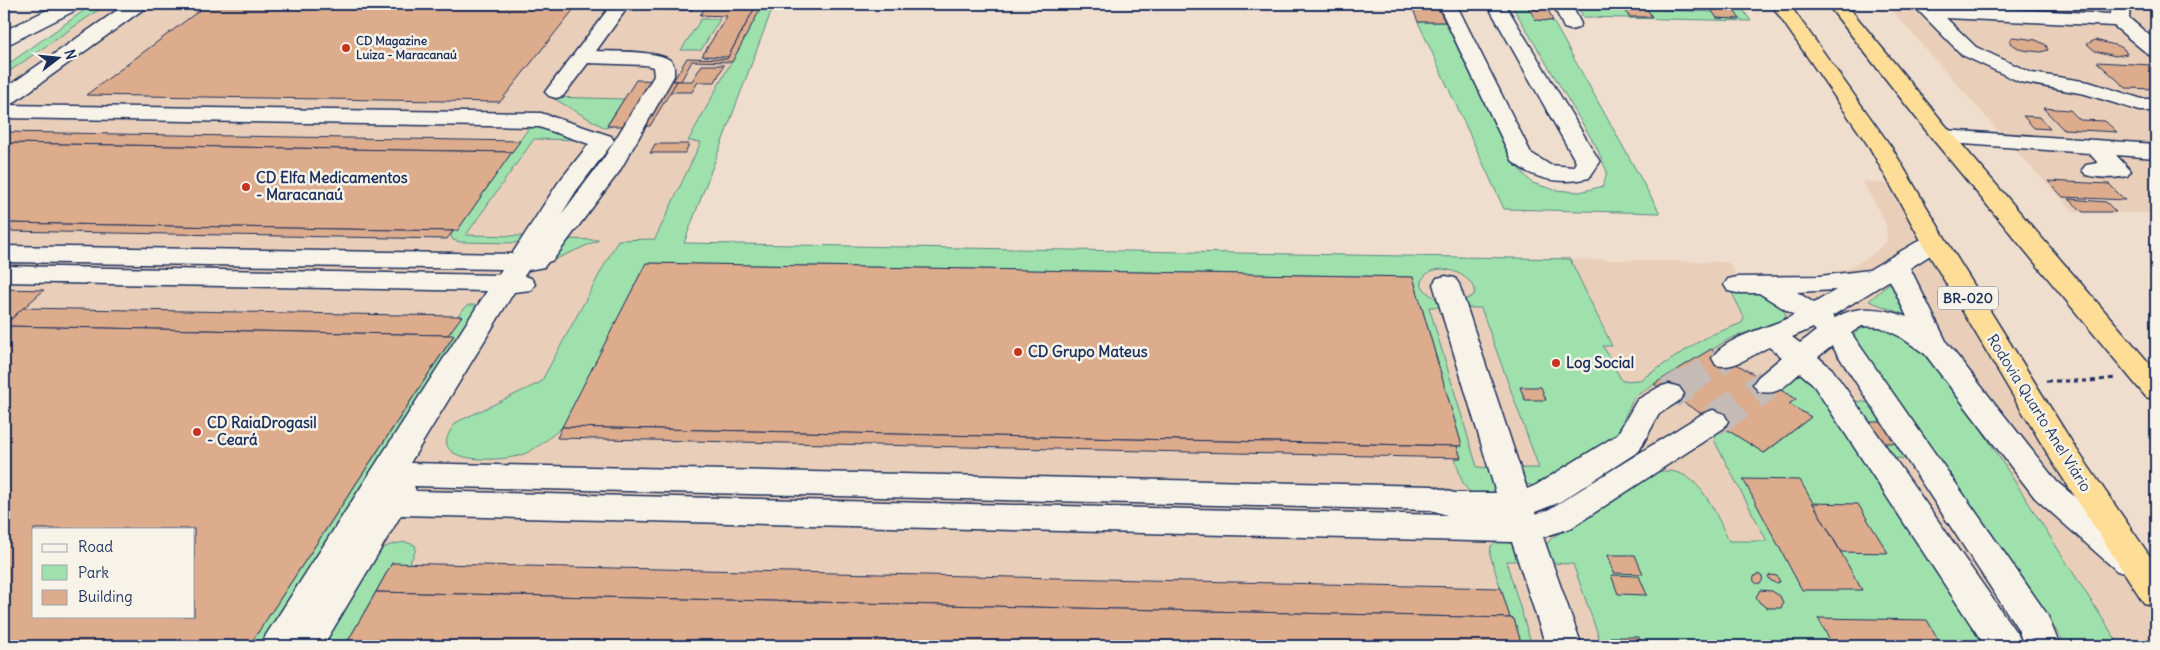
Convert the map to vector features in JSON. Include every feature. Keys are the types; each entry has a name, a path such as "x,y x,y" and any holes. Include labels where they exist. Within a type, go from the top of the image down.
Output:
{"highway":[{"name":"Rodovia Quarto Anel Viário","path":"1780,4 1880,148 1934,242 2064,455 2151,584"},
{"path":"1836,4 1943,137 2107,332"}],"street":[{"path":"4,39 73,4"},
{"path":"4,103 138,4"},
{"path":"556,92 621,4"},
{"path":"1447,4 1521,158 1532,167 1549,174 1567,175 1581,173 1588,162 1496,4"},
{"path":"1562,4 1571,24"},
{"path":"1924,7 2118,12 2156,51"},
{"path":"1924,7 1969,51 2027,78 2089,88 2148,105 2156,123"},
{"path":"4,274 523,273 554,239 598,185 626,143 664,76 662,64 646,59 582,57"},
{"path":"4,103 548,108 626,143"},
{"path":"4,103 540,120 603,141 566,188 523,273 390,488 304,646"},
{"path":"1943,137 2039,133 2156,140"},
{"path":"1943,137 2095,158 2156,151"},
{"path":"1768,384 1802,358 1824,324 1887,271 1934,242"},
{"path":"4,254 523,273"},
{"path":"1737,284 1846,282 1887,271"},
{"path":"1887,271 1935,347 2046,490 2151,584"},
{"path":"1446,284 1520,518 1564,646"},
{"path":"1764,285 1775,290 1824,324 2034,624 2042,646"},
{"path":"1726,358 1772,336 1824,324 1868,317 1899,324 1918,334 1935,347"},
{"path":"2107,332 2152,379"},
{"path":"1772,336 1802,358 1822,376 2005,646"},
{"path":"1520,518 1547,494 1628,443 1648,407 1669,394"},
{"path":"390,488 1559,518 1713,421"},
{"path":"279,646 390,488"}],"path":[{"path":"2018,380 2091,381 2152,379"}],"shaded area":[{"path":"93,4 774,4 684,243 1728,262 1737,277 1819,275 1848,268 1868,258 1887,241 1886,224 1862,181 1885,183 2156,601 2156,646 4,646 4,67"},
{"path":"1886,4 2156,5 2156,213 2074,212 2025,161"}],"green space":[{"path":"93,4 107,4 4,75 4,67"},
{"path":"763,4 774,4 684,243 1570,259 1612,346 1603,346 1622,381 1640,380 1711,335 1742,323 1744,317 1732,293 1736,291 1754,290 1771,295 1786,315 1783,320 1731,338 1634,397 1616,436 1534,486 1527,484 1519,475 1517,468 1539,468 1481,308 1464,308 1462,302 1474,295 1475,289 1464,277 1449,270 1433,270 1426,274 1421,281 1424,289 1446,307 1429,307 1477,467 1497,468 1501,493 1479,494 1468,490 1458,469 1455,458 1461,458 1457,446 1462,446 1413,277 646,263 570,416 560,429 535,448 518,456 479,459 454,453 447,446 448,436 457,422 541,382 618,240 655,239 701,142 688,141"},
{"path":"1511,4 1526,4 1536,20 1553,21 1660,213 1504,209 1418,22 1445,22 1514,163 1532,183 1555,190 1580,192 1603,186 1607,172 1597,148"},
{"path":"1577,4 1622,4 1629,17 1651,17 1644,4 1658,4 1662,10 1713,12 1717,18 1739,19 1729,4 1739,4 1751,21 1583,17"},
{"path":"701,19 720,19 701,50 681,50"},
{"path":"551,97 624,99 607,125 612,126 605,128"},
{"path":"540,125 587,140 534,139 466,235 524,236 515,243 460,242 453,240 451,236 453,231 457,231 528,129"},
{"path":"563,239 599,240 549,262"},
{"path":"1895,278 1918,320 1869,301"},
{"path":"468,305 480,305 485,308 263,646 249,646 454,336 448,335 461,316 457,316"},
{"path":"1875,325 1906,335 1941,366 2120,646 2067,646 1851,341 1860,329"},
{"path":"1802,374 1814,382 1984,646 1602,646 1573,564 1549,563 1547,544 1552,538 1650,474 1666,471 1680,473 1701,490 1729,541 1767,541 1715,442 1713,432 1721,426 1765,453 1811,417 1789,404 1796,399 1777,387 1793,375"},
{"path":"1851,402 1872,403 1908,455 1905,459 1889,457"},
{"path":"1499,541 1516,546 1527,561 1506,561 1532,646 1522,646 1514,619 1510,618 1490,555 1491,546"},
{"path":"405,542 415,545 416,550 409,564 392,563 345,646 317,646 373,553 390,545"}],"building":[{"name":"CD Magazine Luiza - Maracanaú","path":"208,4 578,4 500,102 86,95"},
{"path":"670,4 696,4 692,10 666,10"},
{"path":"708,4 757,4 728,57 702,56 727,16 700,15"},
{"path":"757,4 763,4 732,62 692,61 681,81 673,81 687,58 727,59"},
{"path":"1411,4 1436,4 1445,22 1418,22"},
{"path":"1526,4 1546,4 1553,21 1536,20"},
{"path":"1622,4 1644,4 1652,17 1629,17"},
{"path":"1707,4 1729,4 1740,19 1717,18"},
{"path":"2013,37 2036,40 2046,45 2048,50 2041,52 2022,50 2010,43 2010,39"},
{"path":"2095,40 2119,46 2127,54 2115,56 2095,51 2087,44"},
{"path":"2097,62 2152,65 2156,68 2156,89 2126,88"},
{"path":"702,65 724,65 715,82 698,82 692,92 670,92 677,81 692,81"},
{"path":"636,80 677,81 650,126 607,126"},
{"path":"2043,108 2070,110 2080,120 2105,121 2117,132 2063,129"},
{"path":"2023,116 2039,117 2050,129 2034,128"},
{"path":"4,132 520,141 512,152 4,143"},
{"name":"CD Elfa Medicamentos - Maracanaú","path":"4,143 512,152 457,231 453,231 4,223"},
{"path":"655,144 689,144 685,153 650,153"},
{"path":"2048,181 2109,184 2125,200 2063,197"},
{"path":"2069,199 2106,202 2116,212 2083,212"},
{"path":"4,223 453,231 447,239 4,231"},
{"name":"CD Grupo Mateus","path":"646,263 1413,277 1462,446 562,427"},
{"path":"4,289 44,290 4,325"},
{"path":"23,308 462,316 448,335 4,326"},
{"name":"CD RaiaDrogasil - Ceará","path":"4,326 454,335 249,646 4,646"},
{"path":"1711,349 1796,399 1789,404 1811,417 1764,453 1654,384"},
{"path":"1520,387 1541,387 1546,400 1525,400"},
{"path":"1866,422 1885,422 1899,443 1879,443"},
{"path":"562,427 1457,446 1461,458 557,438"},
{"path":"1743,479 1800,480 1862,590 1802,590"},
{"path":"1813,503 1858,504 1888,553 1841,552"},
{"path":"1608,555 1635,555 1643,574 1614,573"},
{"path":"392,563 1501,588 1510,618 376,592"},
{"path":"1611,575 1639,576 1647,595 1618,594"},
{"path":"1758,575 1762,579 1758,583 1754,579"},
{"path":"1768,576 1777,576 1780,582 1775,583 1770,580"},
{"path":"1760,590 1772,591 1780,596 1783,603 1781,608 1768,608 1760,603 1756,597"},
{"path":"376,592 1510,618 1514,619 1522,646 345,646"},
{"path":"1818,618 1927,620 1942,646 1833,646"},
{"path":"1610,637 1639,637 1642,646 1613,646"}],"tunnel":[{"path":"1684,384 1726,358"},
{"path":"1669,394 1686,383"},
{"path":"1713,421 1768,384"}],"place":[{"name":"CD Magazine Luiza - Maracanaú","path":"346,48"},
{"name":"CD Elfa Medicamentos - Maracanaú","path":"246,187"},
{"name":"CD Grupo Mateus","path":"1018,352"},
{"name":"Log Social","path":"1556,363"},
{"name":"CD RaiaDrogasil - Ceará","path":"197,432"}]}
